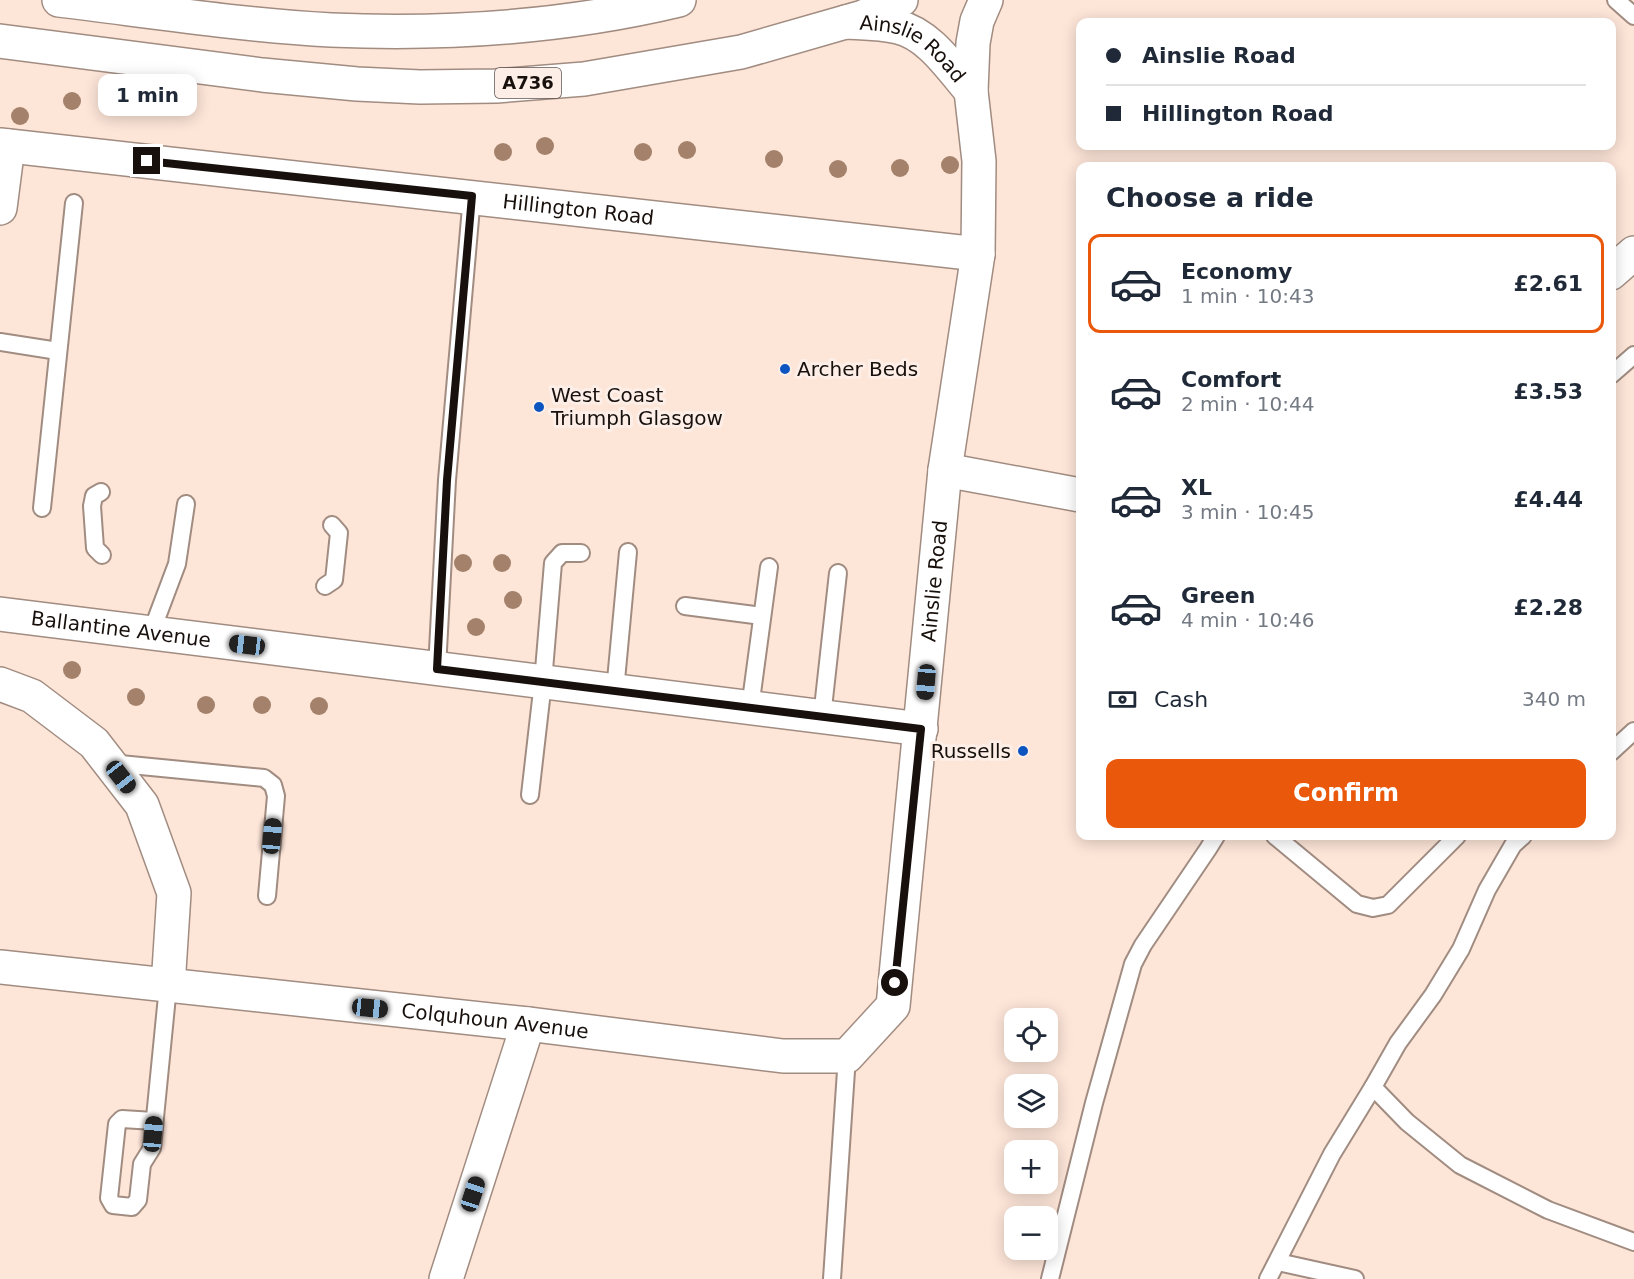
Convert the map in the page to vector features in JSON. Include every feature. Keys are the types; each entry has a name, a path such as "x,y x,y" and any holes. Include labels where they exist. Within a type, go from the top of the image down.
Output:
{"street":[{"path":"59,0 244,23 330,30 396,32 517,27 588,18 679,0"},
{"name":"A736","path":"0,40 262,75 357,84 420,87 496,86 584,79 741,52 863,17 901,0"},
{"name":"Ainslie Road","path":"847,1056 893,1006 945,470 978,254 979,161 971,91 973,43 977,21 986,0"},
{"name":"Ainslie Road","path":"846,22 899,27 916,35 931,46 971,91"},
{"path":"0,208 4,146"},
{"name":"Hillington Road","path":"4,146 472,196 978,254"},
{"path":"1616,269 1634,253"},
{"path":"945,470 1076,494"},
{"name":"Ballantine Avenue","path":"0,614 921,729"},
{"path":"0,684 32,696 94,743 142,805 174,893 168,986"},
{"name":"Colquhoun Avenue","path":"0,967 528,1024 783,1056 847,1056"},
{"path":"446,1279 528,1024"}],"lane":[{"path":"1616,0 1634,16"},
{"path":"437,669 447,480 472,196"},
{"path":"42,508 74,204"},
{"path":"0,342 58,351"},
{"path":"1616,371 1634,355"},
{"path":"102,492 94,496 92,506 95,548 102,555"},
{"path":"152,633 177,564 186,504"},
{"path":"325,586 334,580 339,533 332,525"},
{"path":"615,691 628,552"},
{"path":"531,795 553,563 562,553 581,553"},
{"path":"750,708 769,567"},
{"path":"822,717 837,573"},
{"path":"685,606 762,616"},
{"path":"1616,747 1634,731"},
{"path":"110,763 264,778 273,785 276,796 267,896"},
{"path":"1050,1279 1094,1103 1133,964 1143,945 1214,840"},
{"path":"1280,840 1357,904 1373,909 1388,904 1453,840"},
{"path":"1268,1279 1332,1154 1398,1043 1433,995 1455,958 1487,890 1513,845 1519,840"},
{"path":"154,1121 122,1119 117,1124 109,1198 113,1204 132,1207 138,1200 142,1164 152,1148 168,986"},
{"path":"832,1279 847,1056"},
{"path":"1373,1087 1407,1122 1460,1165 1548,1210 1634,1242"},
{"path":"1278,1262 1355,1279"}],"shaded area":[{"path":"0,0 1634,0 1634,1279 0,1279"}],"place":[{"name":"Archer Beds","path":"785,369"},
{"name":"West Coast Triumph Glasgow","path":"539,407"},
{"name":"Russells","path":"1023,751"}],"route":[{"path":"147,161 472,196 447,480 437,669 921,729 895,983"}]}
